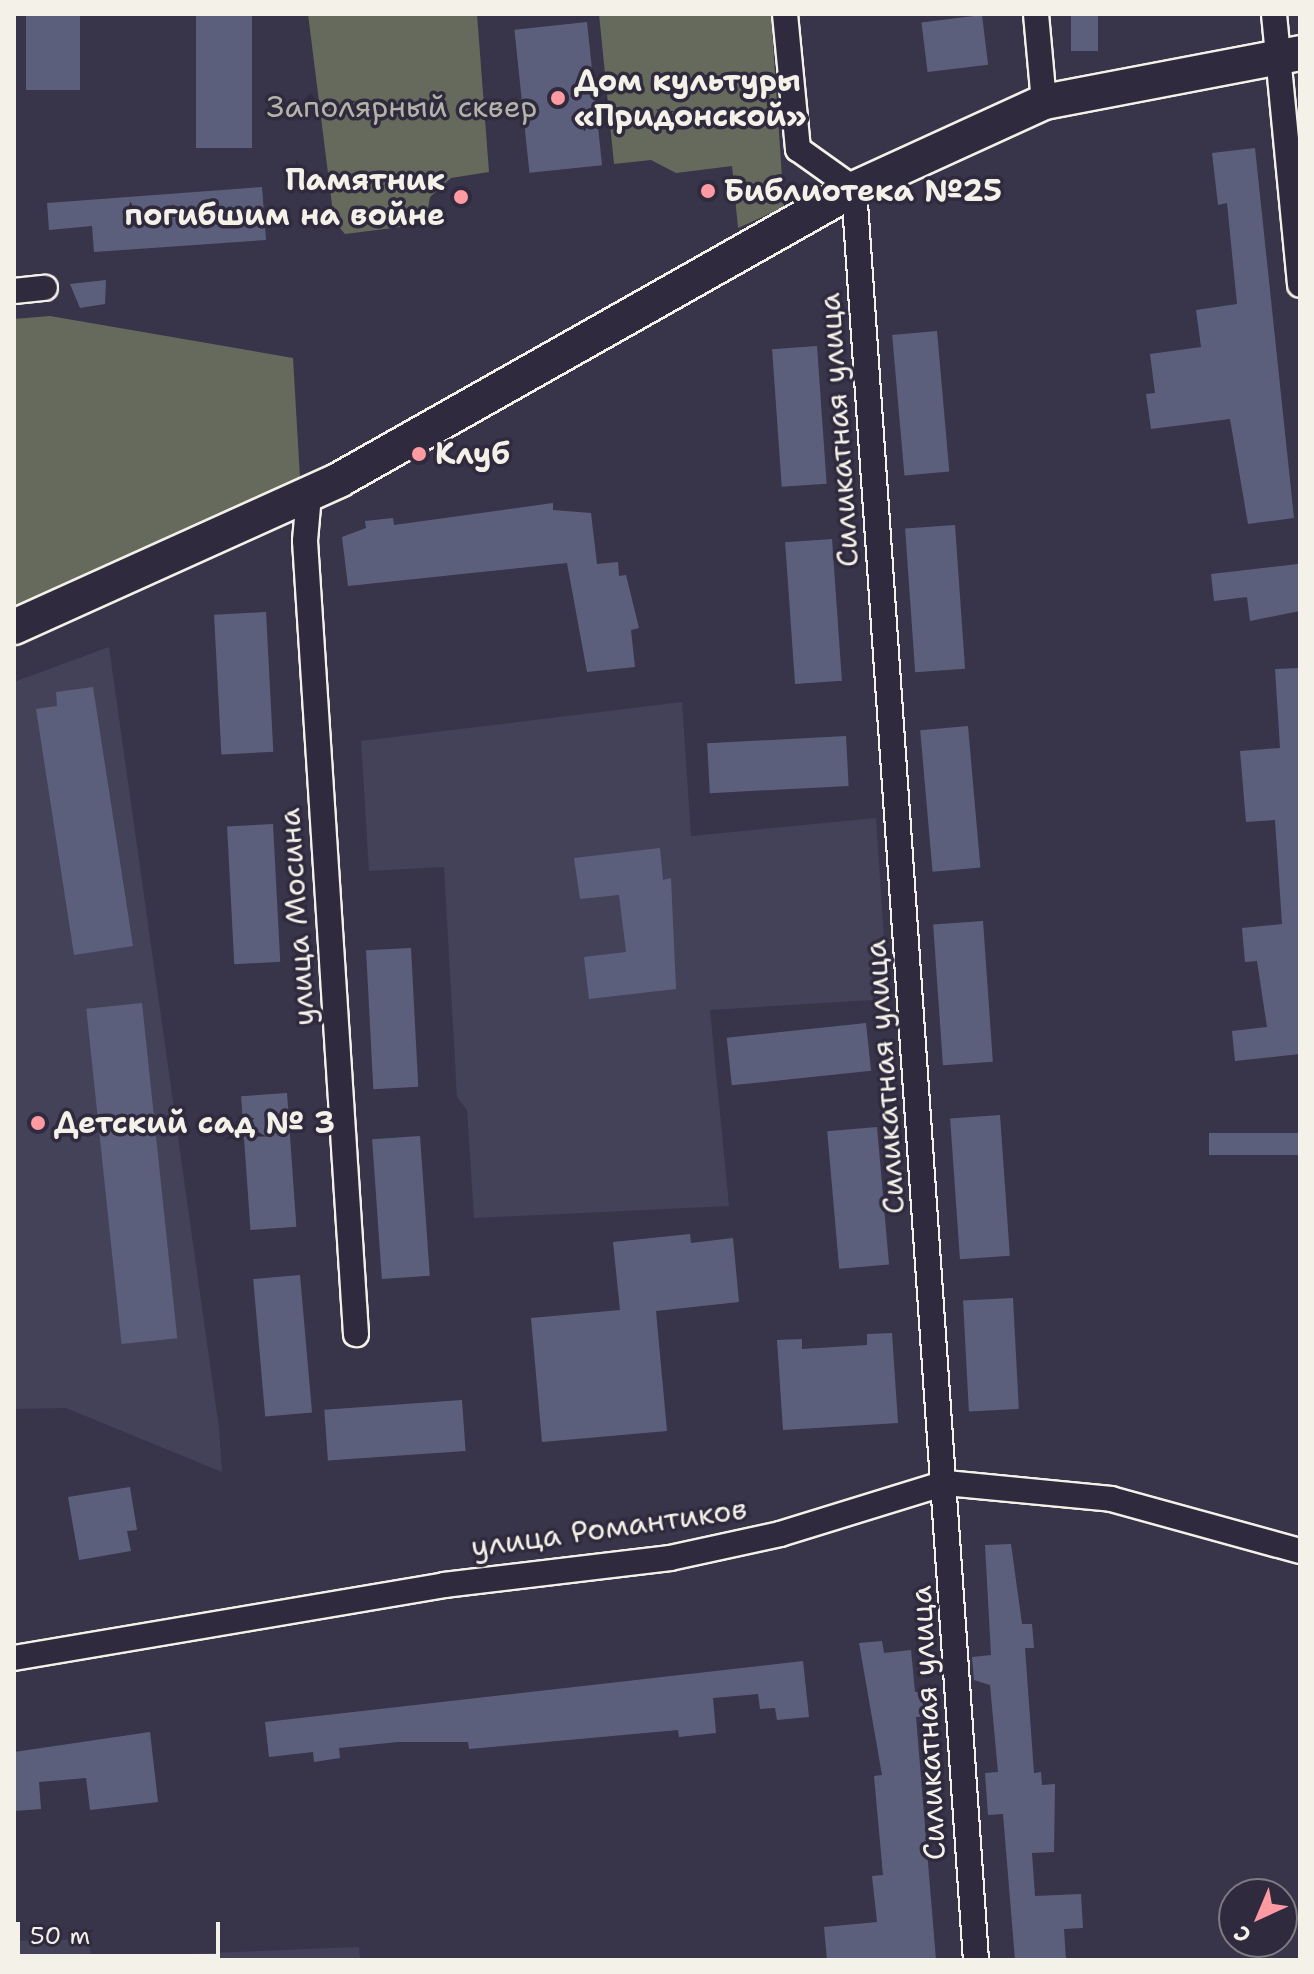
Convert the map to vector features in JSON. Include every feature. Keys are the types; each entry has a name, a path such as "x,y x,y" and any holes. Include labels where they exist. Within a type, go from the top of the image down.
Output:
{"street":[{"path":"785,14 798,149 854,189"},
{"path":"1036,14 1044,102"},
{"path":"1274,14 1289,55 1300,285"},
{"path":"14,627 309,495 854,189 1044,102 1289,55"},
{"name":"Силикатная улица","path":"854,189 946,1483 976,1960"},
{"path":"14,291 45,288"},
{"name":"улица Мосина","path":"309,495 305,541 356,1334"},
{"name":"улица Романтиков","path":"14,1658 444,1585 670,1558 780,1534 946,1483 1111,1499 1300,1551"}],"shaded area":[{"path":"109,647 219,1428 222,1472 66,1408 14,1409 14,682"},
{"path":"682,702 691,836 876,818 888,999 710,1010 729,1206 474,1218 467,1110 457,1097 444,867 369,871 361,741"},
{"path":"89,1939 91,1958 359,1947 360,1960 14,1960 14,1941"}],"green space":[{"name":"Заполярный сквер","path":"308,14 477,14 489,172 451,178 430,197 425,224 345,234 334,221"},
{"name":"Заполярный сквер","path":"599,14 771,14 784,207 738,228 732,166 676,173 651,160 614,164"},
{"path":"50,316 293,358 300,478 14,606 14,319"}],"building":[{"path":"26,14 80,14 80,90 26,90"},
{"path":"196,14 252,14 252,148 196,148"},
{"path":"1071,14 1098,14 1098,51 1071,51"},
{"path":"982,15 988,65 928,72 921,22"},
{"name":"Дом культуры «Придонской»","path":"587,22 602,165 529,173 514,30"},
{"path":"1255,148 1294,518 1248,524 1230,419 1151,429 1146,394 1155,393 1150,354 1201,347 1196,310 1237,304 1227,203 1218,205 1212,153"},
{"path":"262,187 266,240 94,252 92,226 49,230 47,203"},
{"path":"106,280 105,304 80,308 70,284"},
{"path":"937,331 949,471 904,475 892,335"},
{"path":"817,346 827,484 782,487 772,349"},
{"path":"553,503 553,510 591,513 597,564 618,562 619,576 626,575 639,628 631,630 635,667 587,672 567,563 348,586 342,537 366,528 365,521 393,518 394,525"},
{"path":"955,525 965,669 915,672 905,528"},
{"path":"832,539 842,681 795,684 785,542"},
{"path":"1298,564 1300,611 1250,621 1247,597 1214,601 1211,574"},
{"path":"266,612 273,752 221,755 214,615"},
{"path":"1300,668 1300,1054 1235,1061 1232,1031 1267,1027 1257,961 1245,962 1242,928 1282,924 1275,820 1246,822 1240,751 1280,748 1275,669"},
{"path":"93,687 133,946 74,955 36,709 57,706 56,692"},
{"path":"968,726 980,867 933,872 920,730"},
{"path":"846,736 849,786 710,793 707,743"},
{"path":"273,824 280,962 234,964 227,826"},
{"path":"660,848 663,880 671,878 676,989 589,999 584,957 626,952 619,895 580,899 574,858"},
{"path":"983,921 993,1062 943,1065 933,924"},
{"path":"411,948 418,1087 373,1089 366,950"},
{"path":"142,1003 177,1338 122,1344 86,1009"},
{"path":"866,1023 871,1071 732,1085 727,1038"},
{"path":"287,1093 296,1227 250,1230 241,1096"},
{"path":"1000,1115 1010,1256 960,1259 950,1118"},
{"path":"877,1127 889,1264 839,1269 827,1131"},
{"path":"1209,1133 1300,1133 1300,1155 1209,1155"},
{"path":"420,1136 430,1276 382,1279 372,1139"},
{"path":"690,1234 691,1243 733,1238 739,1302 656,1311 667,1431 542,1442 531,1318 620,1310 613,1242"},
{"path":"300,1275 312,1412 265,1417 253,1279"},
{"path":"1013,1298 1019,1409 969,1411 963,1301"},
{"path":"892,1333 898,1423 783,1430 777,1340 802,1339 802,1349 867,1345 867,1334"},
{"path":"462,1400 466,1451 328,1461 324,1410"},
{"path":"130,1487 137,1530 127,1531 131,1551 79,1560 68,1497"},
{"path":"1011,1544 1022,1624 1032,1624 1034,1648 1025,1648 1034,1773 1041,1772 1042,1785 1055,1784 1054,1852 1032,1853 1035,1896 1081,1894 1083,1928 1064,1929 1066,1960 1015,1960 1003,1814 988,1815 985,1773 998,1772 990,1685 974,1680 972,1657 991,1655 985,1545"},
{"path":"882,1641 884,1653 911,1650 915,1692 928,1691 931,1716 916,1717 936,1960 827,1960 824,1927 877,1922 872,1876 883,1875 874,1776 882,1775 859,1643"},
{"path":"803,1661 809,1717 777,1720 775,1708 760,1709 758,1694 713,1698 716,1733 679,1737 678,1730 469,1749 468,1742 398,1742 339,1748 340,1758 314,1762 313,1752 269,1757 265,1722"},
{"path":"150,1732 158,1802 90,1810 86,1778 39,1782 41,1809 14,1811 14,1752"}],"place":[{"name":"Дом культуры «Придонской»","path":"558,98"},
{"name":"Библиотека №25","path":"708,191"},
{"name":"Памятник погибшим на войне","path":"461,197"},
{"name":"Клуб","path":"419,454"},
{"name":"Детский сад № 3","path":"38,1123"}]}
